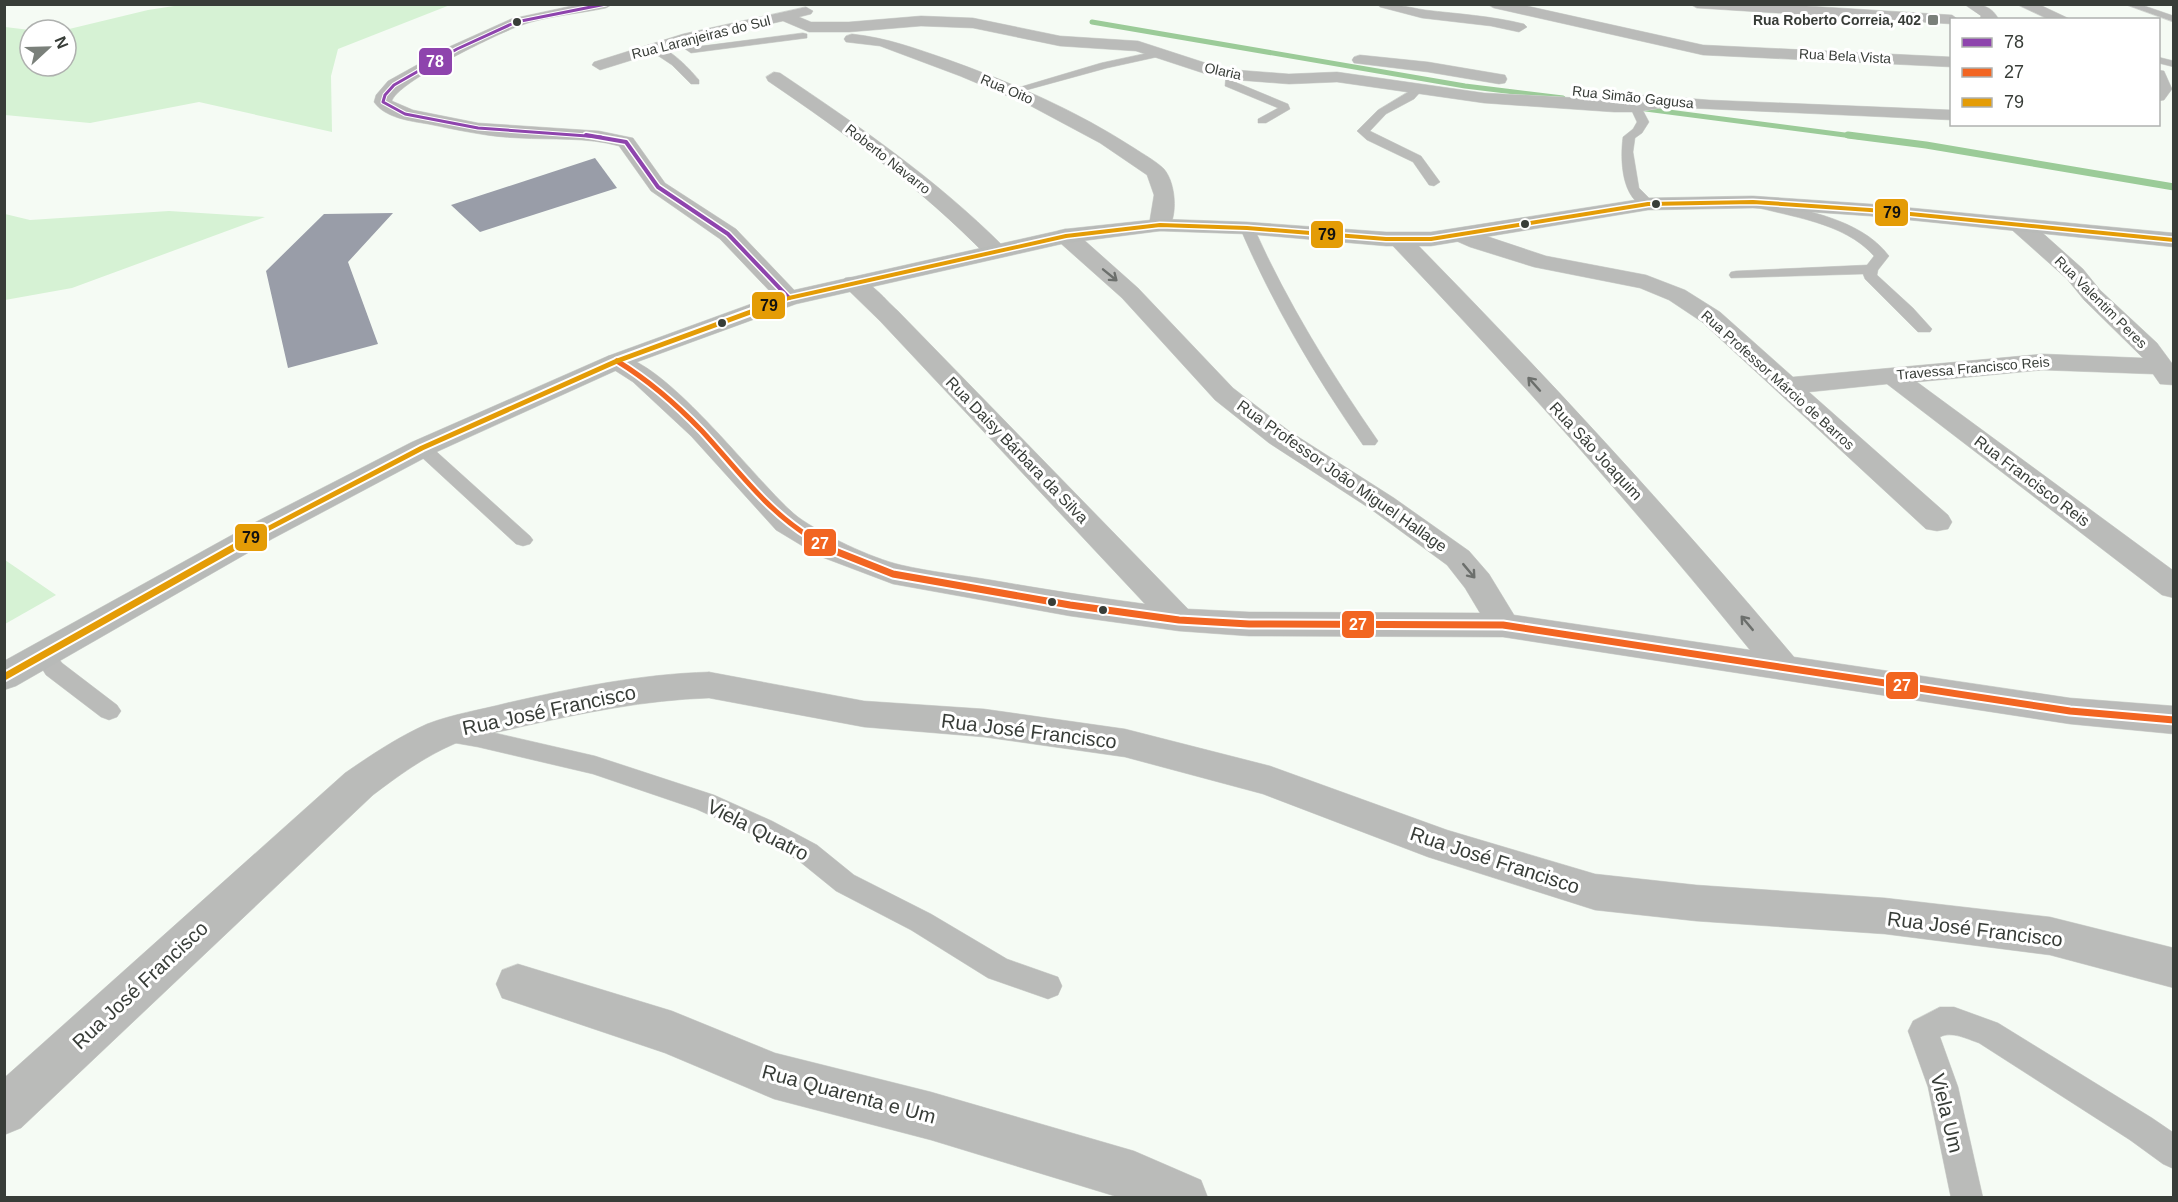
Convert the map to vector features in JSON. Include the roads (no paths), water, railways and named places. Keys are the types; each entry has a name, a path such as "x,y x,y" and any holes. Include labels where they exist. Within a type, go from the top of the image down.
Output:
{"main road":[{"path":"4,677 45,656 261,532 422,448 617,361 789,298 1066,236 1160,225 1247,228 1400,240 1462,235 1647,204 1754,202 1870,210 2174,240"}],"street":[{"path":"606,4 522,20 486,34 394,85 383,99 386,105 417,116 506,132 598,137 627,142 660,188 728,234 789,298"},
{"path":"1385,4 1422,14 1491,21 1534,30"},
{"name":"Rua Bela Vista","path":"1494,4 1578,21 1689,48 1950,62"},
{"path":"1697,4 1950,20"},
{"path":"1893,4 1950,18"},
{"path":"1971,4 1988,14 1990,18"},
{"path":"2023,4 2060,18"},
{"path":"520,6 575,9"},
{"name":"Rua Laranjeiras do Sul","path":"600,65 677,40 826,7"},
{"name":"Olaria","path":"785,16 805,31 961,21 1068,42 1138,46 1231,75 1289,79 1337,77 1484,98 1636,107 1666,102"},
{"name":"Rua Oito","path":"805,31 882,42 1012,91 1075,121 1152,168 1159,177 1164,195 1160,225"},
{"name":"Rua Simão Gagusa","path":"1342,60 1428,67 1516,82 1666,102 1950,115"},
{"path":"2160,76 2163,88 2160,93"},
{"name":"Roberto Navarro","path":"774,77 836,118 900,166 951,209 994,251"},
{"name":"Rua Valentim Peres","path":"2020,225 2075,274 2092,295 2148,348 2167,376"},
{"name":"Rua Professor Márcio de Barros","path":"1462,235 1542,262 1627,277 1663,288 1712,317 1937,522"},
{"name":"Rua Professor João Miguel Hallage","path":"1066,236 1130,293 1224,394 1280,437 1383,504 1458,558 1478,582 1503,625"},
{"name":"Rua São Joaquim","path":"1400,240 1487,330 1677,539 1784,668"},
{"name":"Rua Daisy Bárbara da Silva","path":"853,283 889,315 1179,620"},
{"path":"617,361 642,376 701,430 787,523 830,549 872,567 913,578 1070,605 1179,620 1249,624 1503,625 2070,711 2174,720"},
{"name":"Travessa Francisco Reis","path":"1786,386 2043,362 2167,376"},
{"name":"Rua Francisco Reis","path":"1891,375 2174,587"},
{"name":"Rua José Francisco","path":"4,1111 359,784 387,763 443,733 636,690 709,686 864,714 984,723 1125,743 1270,781 1432,841 1595,892 1696,903 1886,916 2050,936 2174,968"},
{"name":"Rua Quarenta e Um","path":"518,984 672,1033 774,1076 931,1116 1134,1176 1183,1197"}],"lane":[{"path":"2127,4 2174,19"},
{"path":"677,40 691,50 805,31"},
{"path":"652,48 684,68 695,82"},
{"path":"1012,91 1105,65 1162,53"},
{"path":"2160,71 2174,64"},
{"path":"1231,75 1229,84 1284,106 1284,109 1262,121"},
{"path":"1418,89 1410,97 1382,112 1363,131 1417,159 1434,182"},
{"path":"1636,107 1643,122 1638,131 1629,137 1627,152 1633,189 1647,204"},
{"path":"1754,202 1827,222 1853,234 1880,253 1882,256 1871,269 1870,276 1924,329"},
{"path":"1247,228 1262,265 1291,323 1369,441"},
{"path":"1736,275 1871,269"},
{"path":"422,448 524,540"},
{"path":"45,656 54,669 109,711"},
{"name":"Viela Quatro","path":"443,733 478,738 585,762 705,802 764,828 808,853 845,884 921,922 998,969 1048,986"},
{"name":"Viela Um","path":"1967,1197 1943,1087 1923,1031 1940,1021 1954,1021 1988,1033 2141,1129 2174,1153"}],"waterway":[{"path":"1092,22 1465,86 1563,98"},
{"path":"1638,108 1860,137"},
{"path":"1848,135 1926,145 2174,187"}],"place":[{"name":"Rua Roberto Correia, 402","path":"1933,20"}]}
